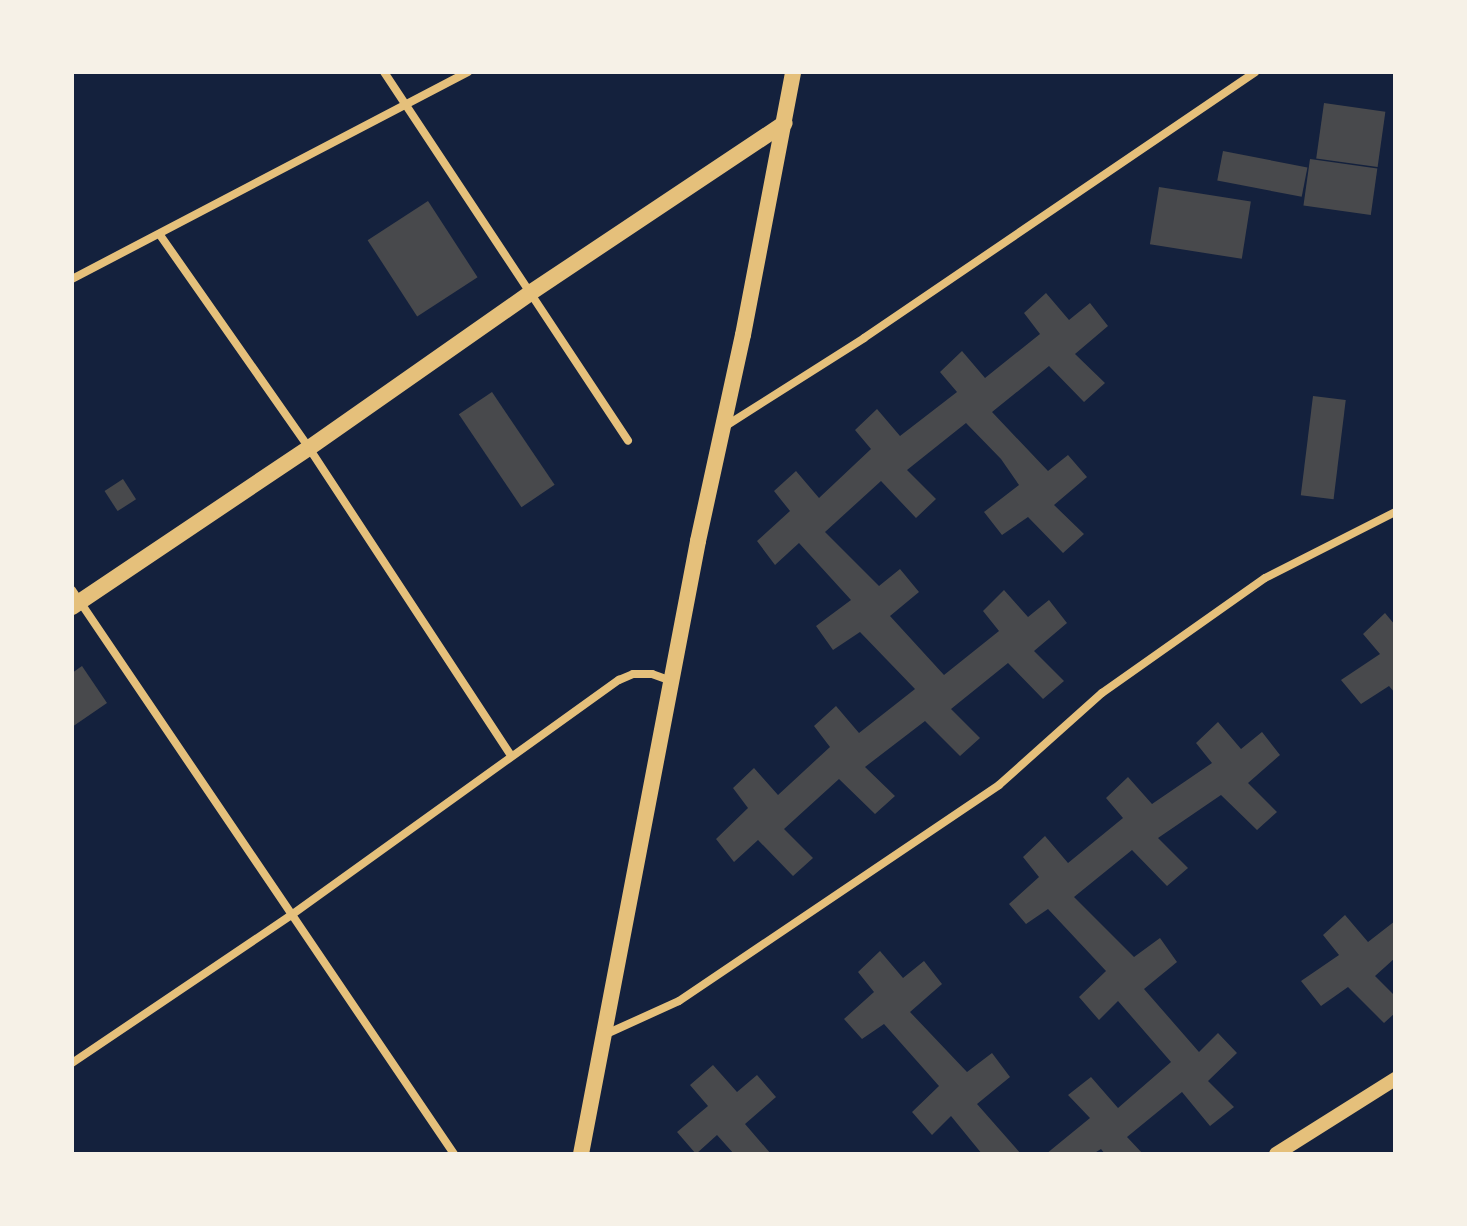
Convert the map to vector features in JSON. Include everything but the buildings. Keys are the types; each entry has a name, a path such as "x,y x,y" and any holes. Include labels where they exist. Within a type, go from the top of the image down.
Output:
{"main road":[{"path":"581,1154 671,681 793,72"},
{"path":"75,600 309,448 530,293 785,123"}],"street":[{"path":"384,72 628,440"},
{"path":"72,279 468,72"},
{"path":"723,427 864,338 1255,72"},
{"path":"160,235 309,448 511,755"},
{"path":"603,1035 679,1001 999,785 1102,693 1265,578 1395,512"},
{"path":"75,600 454,1154"},
{"path":"72,1049 75,1061 290,916 619,680 633,674 652,674 671,681"},
{"path":"1276,1154 1395,1079"}]}
